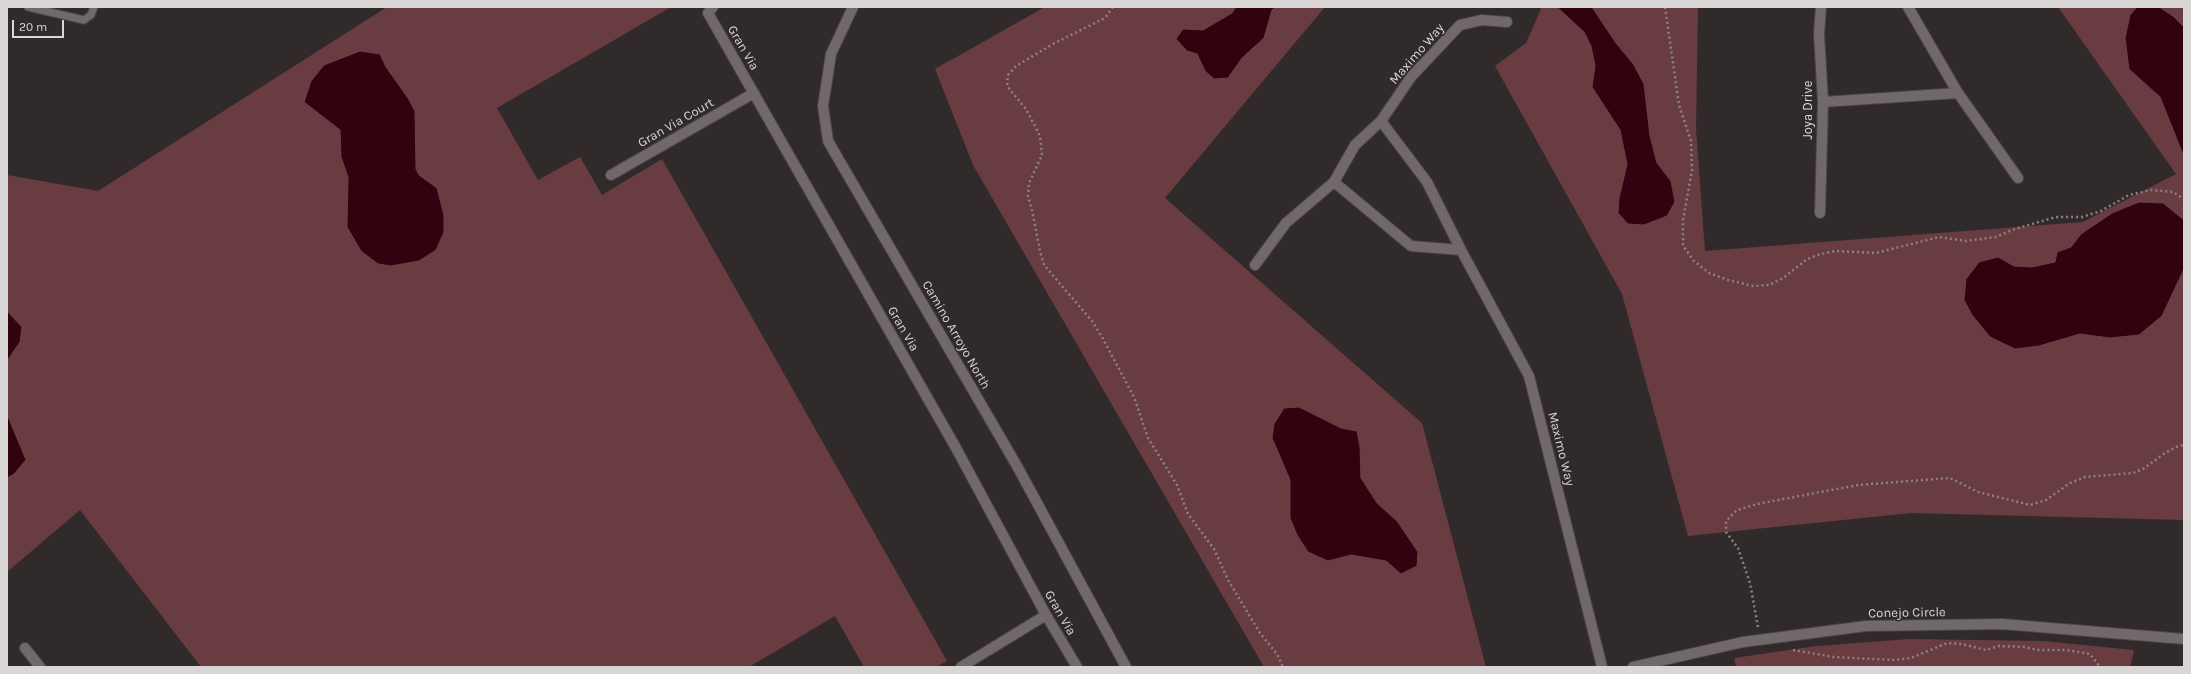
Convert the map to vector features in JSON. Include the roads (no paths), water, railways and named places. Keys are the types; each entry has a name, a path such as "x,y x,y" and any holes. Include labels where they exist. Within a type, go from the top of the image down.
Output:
{"street":[{"name":"Gran Via","path":"713,7 708,13 956,448 1046,615 1076,667"},
{"name":"Camino Arroyo North","path":"853,7 832,54 823,106 828,141 1017,466 1126,667"},
{"name":"Joya Drive","path":"1820,213 1822,102 1819,34 1821,7"},
{"path":"1908,7 1958,93 2018,178"},
{"name":"Maximo Way","path":"1255,265 1286,223 1334,182 1354,145 1381,121 1411,77 1460,25 1482,20 1507,22"},
{"name":"Gran Via Court","path":"612,175 754,93"},
{"path":"1822,102 1958,93"},
{"name":"Maximo Way","path":"1381,121 1427,182 1461,250 1529,376 1602,667"},
{"path":"1334,182 1411,246 1461,250"},
{"path":"962,667 1046,615"},
{"name":"Conejo Circle","path":"1633,667 1760,640 1866,626 2002,624 2184,640"},
{"path":"25,648 40,667"}],"lane":[{"path":"28,7 84,20 91,15 94,7"}]}
